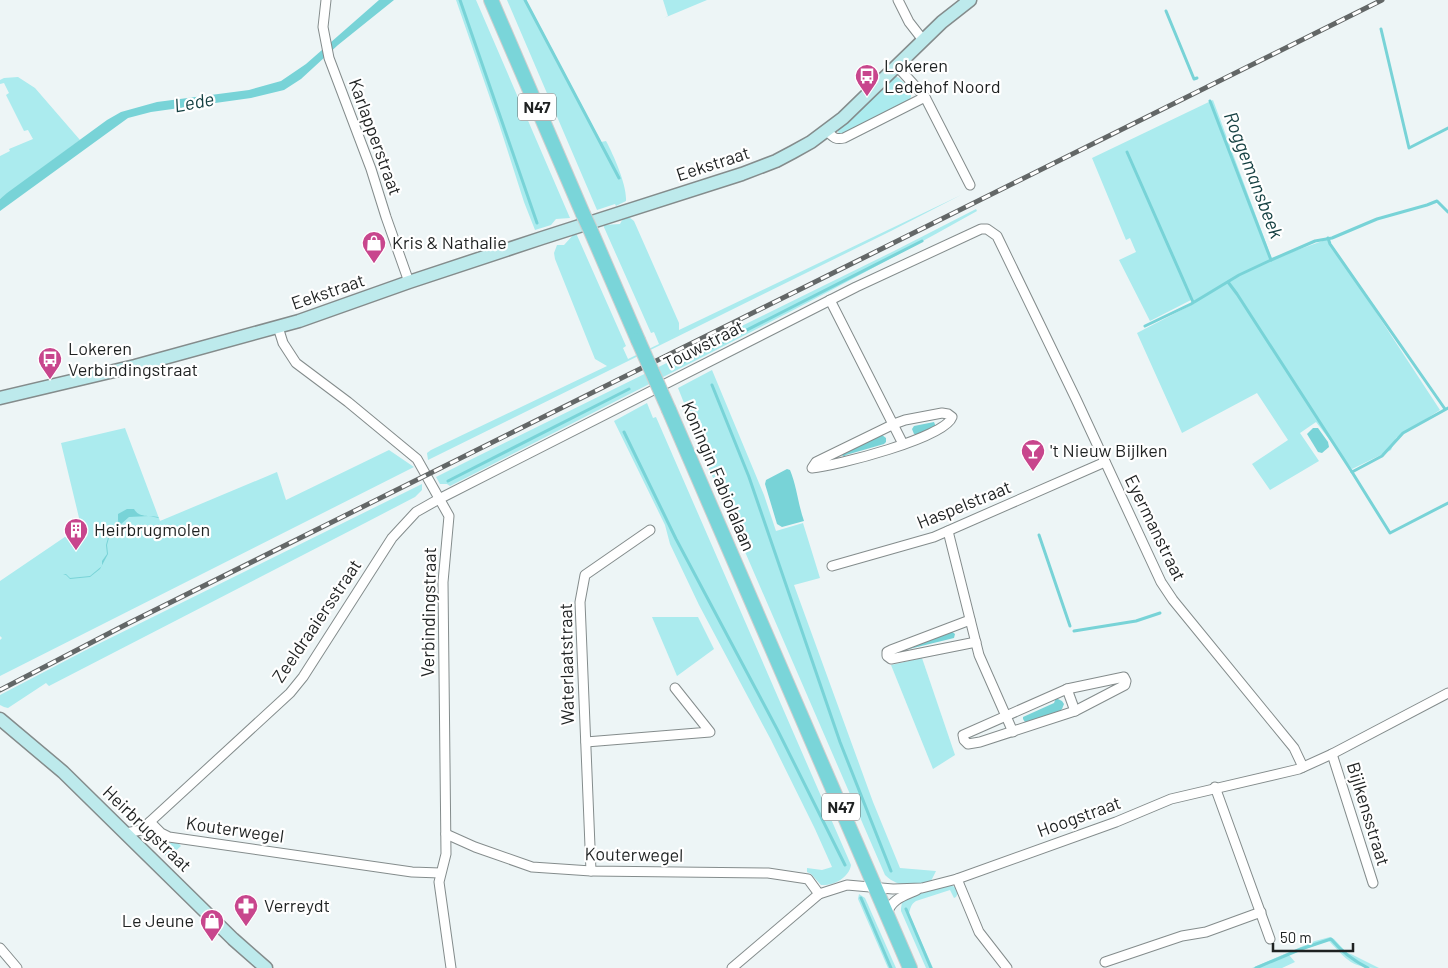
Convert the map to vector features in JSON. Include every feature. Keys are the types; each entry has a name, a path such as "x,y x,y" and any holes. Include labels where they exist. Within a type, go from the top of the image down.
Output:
{"main road":[{"name":"Koningin Fabiolalaan","path":"491,0 910,968"}],"street":[{"name":"Karlapperstraat","path":"326,0 323,27 329,58 371,169 410,282"},
{"path":"898,0 909,22 922,40"},
{"name":"Eekstraat","path":"0,398 135,366 278,327 758,168 794,152 827,131 922,40 970,0"},
{"path":"896,65 925,97 970,185"},
{"path":"827,131 837,140 844,138 925,97"},
{"name":"Touwstraat","path":"439,499 830,300 966,235 981,229 987,229"},
{"name":"Eyermanstraat","path":"987,229 997,236 1160,582 1294,748 1303,767"},
{"path":"830,300 903,444"},
{"name":"Verbindingstraat","path":"278,327 283,343 296,363 348,402 417,459 449,516 443,582 446,854 440,873 440,895 451,968"},
{"path":"942,413 952,417 951,422 942,428 889,450 844,463 812,468 816,462 894,424 942,413"},
{"name":"Haspelstraat","path":"832,566 934,537 1105,462"},
{"name":"Zeeldraaiersstraat","path":"126,833 141,830 290,693 303,677 392,538 416,512 439,499"},
{"name":"Waterlaatstraat","path":"591,871 580,602 585,575 650,530"},
{"path":"948,531 979,655 1013,732"},
{"path":"970,620 891,650 887,652 887,656 891,659 976,642"},
{"path":"1124,677 1126,681 1125,685 1075,710 1013,732 968,744 964,740 963,735 1067,689 1124,677"},
{"name":"Waterlaatstraat","path":"586,742 710,732 675,688"},
{"path":"1067,689 1075,710"},
{"name":"Hoogstraat","path":"732,968 819,894 847,885 892,889 922,888 957,879 1116,822 1171,799 1303,767 1332,754 1448,693"},
{"name":"Heirbrugstraat","path":"0,719 63,772 233,939 266,968"},
{"name":"Bijlkensstraat","path":"1332,754 1373,883"},
{"path":"1215,787 1270,939"},
{"name":"Kouterwegel","path":"150,822 162,834 169,837 412,872 440,873"},
{"name":"Kouterwegel","path":"446,834 475,847 532,867 591,871 777,874 808,880 819,894"},
{"path":"957,879 978,932 1006,968"},
{"path":"887,914 888,908 895,901 922,888"},
{"path":"1104,962 1182,936 1206,932 1261,912"},
{"path":"0,948 17,968"}],"shaded area":[{"path":"456,0 476,0 570,218 556,219 551,225 535,230"},
{"path":"507,0 526,0 601,142 606,141 609,147 622,179 626,201 616,206 615,204 597,210"},
{"path":"663,0 707,0 664,18 668,16"},
{"path":"895,76 911,90 911,97 908,101 839,134 837,129"},
{"path":"18,77 35,88 80,140 0,199 0,156 10,151 9,149 33,139 28,130 24,131 6,95 9,93 4,83 0,84 0,80 4,78"},
{"path":"1213,100 1272,259 1328,239 1440,410 1396,438 1391,450 1352,469 1316,422 1300,433 1319,461 1270,490 1252,464 1288,440 1257,393 1182,433 1137,333 1195,303 1191,300 1150,321 1119,260 1136,252 1130,238 1126,240 1092,158"},
{"path":"961,195 428,460 427,453 431,450 607,366 595,359 555,259 554,253 557,245 564,245 576,233 626,346 623,348 628,359 659,344 654,332 651,333 603,225 620,224 626,218 634,221 679,323 679,330"},
{"path":"976,209 977,211 912,247 715,351 450,486 440,484 436,477 894,251"},
{"path":"712,370 764,495 776,531 803,523 820,578 794,585 873,802 900,868 936,871 931,881 907,885 896,882 885,875 681,404 684,403 678,388"},
{"path":"647,403 653,418 656,417 851,865 847,874 835,883 821,885 807,872 807,868 822,870 832,867 771,740 699,605 670,544 665,525 614,421"},
{"path":"125,428 160,521 277,472 286,500 389,450 414,467 0,676 0,640 2,638 0,636 0,581 81,526 61,443"},
{"path":"422,484 422,490 415,497 49,686 46,683 8,708 0,705 0,695 86,650"},
{"path":"652,617 698,617 714,649 677,676"},
{"path":"922,658 955,755 933,769 891,665"},
{"path":"155,838 166,843 178,843 181,846 168,858 152,841"},
{"path":"950,885 955,887 958,893 956,897 954,898 950,890 916,901 910,910 909,914 933,968 926,968 901,911 902,905 904,900 910,895"},
{"path":"859,894 865,898 896,968 888,968 858,899"},
{"path":"1330,937 1347,953 1379,968 1370,968 1351,962 1327,941 1289,955 1295,962 1282,968 1252,968 1315,941"}],"water":[{"name":"Lede","path":"379,0 394,0 338,45 301,79 284,90 251,98 151,112 128,118 0,211 0,199 7,193 107,120 121,112 157,102 249,90 281,81 306,64"},
{"path":"934,422 936,427 919,434 914,434 912,429 914,426"},
{"path":"1313,428 1318,428 1328,442 1329,447 1322,453 1318,452 1307,434"},
{"path":"882,435 886,438 884,444 844,457 842,455 842,452"},
{"path":"787,469 790,470 792,476 804,521 782,527 777,524 765,484 766,480"},
{"path":"127,509 134,509 141,515 149,516 129,517 110,534 107,545 108,554 102,565 102,561 107,554 106,545 109,534 118,521 118,514"},
{"path":"101,567 90,577 70,579 63,575 66,574 70,578 90,576"},
{"path":"951,631 955,634 954,638 905,650 904,648"},
{"path":"1056,698 1064,704 1059,712 1025,722 1023,717 1054,703"}],"waterway":[{"path":"460,0 537,223"},
{"path":"525,0 619,178"},
{"name":"Roggemansbeek","path":"1166,11 1194,79 1197,78"},
{"path":"1381,29 1409,148 1448,128"},
{"name":"Roggemansbeek","path":"1210,101 1271,260"},
{"path":"1127,152 1193,302"},
{"path":"1145,326 1191,304 1239,275 1315,241 1332,238 1377,219 1437,201 1448,212"},
{"path":"1328,238 1330,244 1445,409"},
{"path":"680,364 922,241"},
{"path":"1228,282 1352,472"},
{"path":"712,385 749,477 840,742 891,871"},
{"path":"448,481 629,389"},
{"path":"1448,408 1403,433 1382,456 1352,472 1390,533 1448,503"},
{"path":"624,432 676,539 777,729 845,865"},
{"path":"1039,535 1070,626"},
{"path":"1074,631 1136,621 1160,613"},
{"path":"861,898 891,968"},
{"path":"906,909 931,968"},
{"path":"1256,968 1331,939 1339,948 1368,968"}],"railway":[{"path":"0,690 125,625 1382,0"}],"place":[{"name":"Lokeren Ledehof Noord","path":"867,97"},
{"name":"Kris & Nathalie","path":"374,264"},
{"name":"Lokeren Verbindingstraat","path":"50,380"},
{"name":"'t Nieuw Bijlken","path":"1033,472"},
{"name":"Heirbrugmolen","path":"76,551"},
{"name":"Verreydt","path":"246,927"},
{"name":"Le Jeune","path":"212,942"}]}
